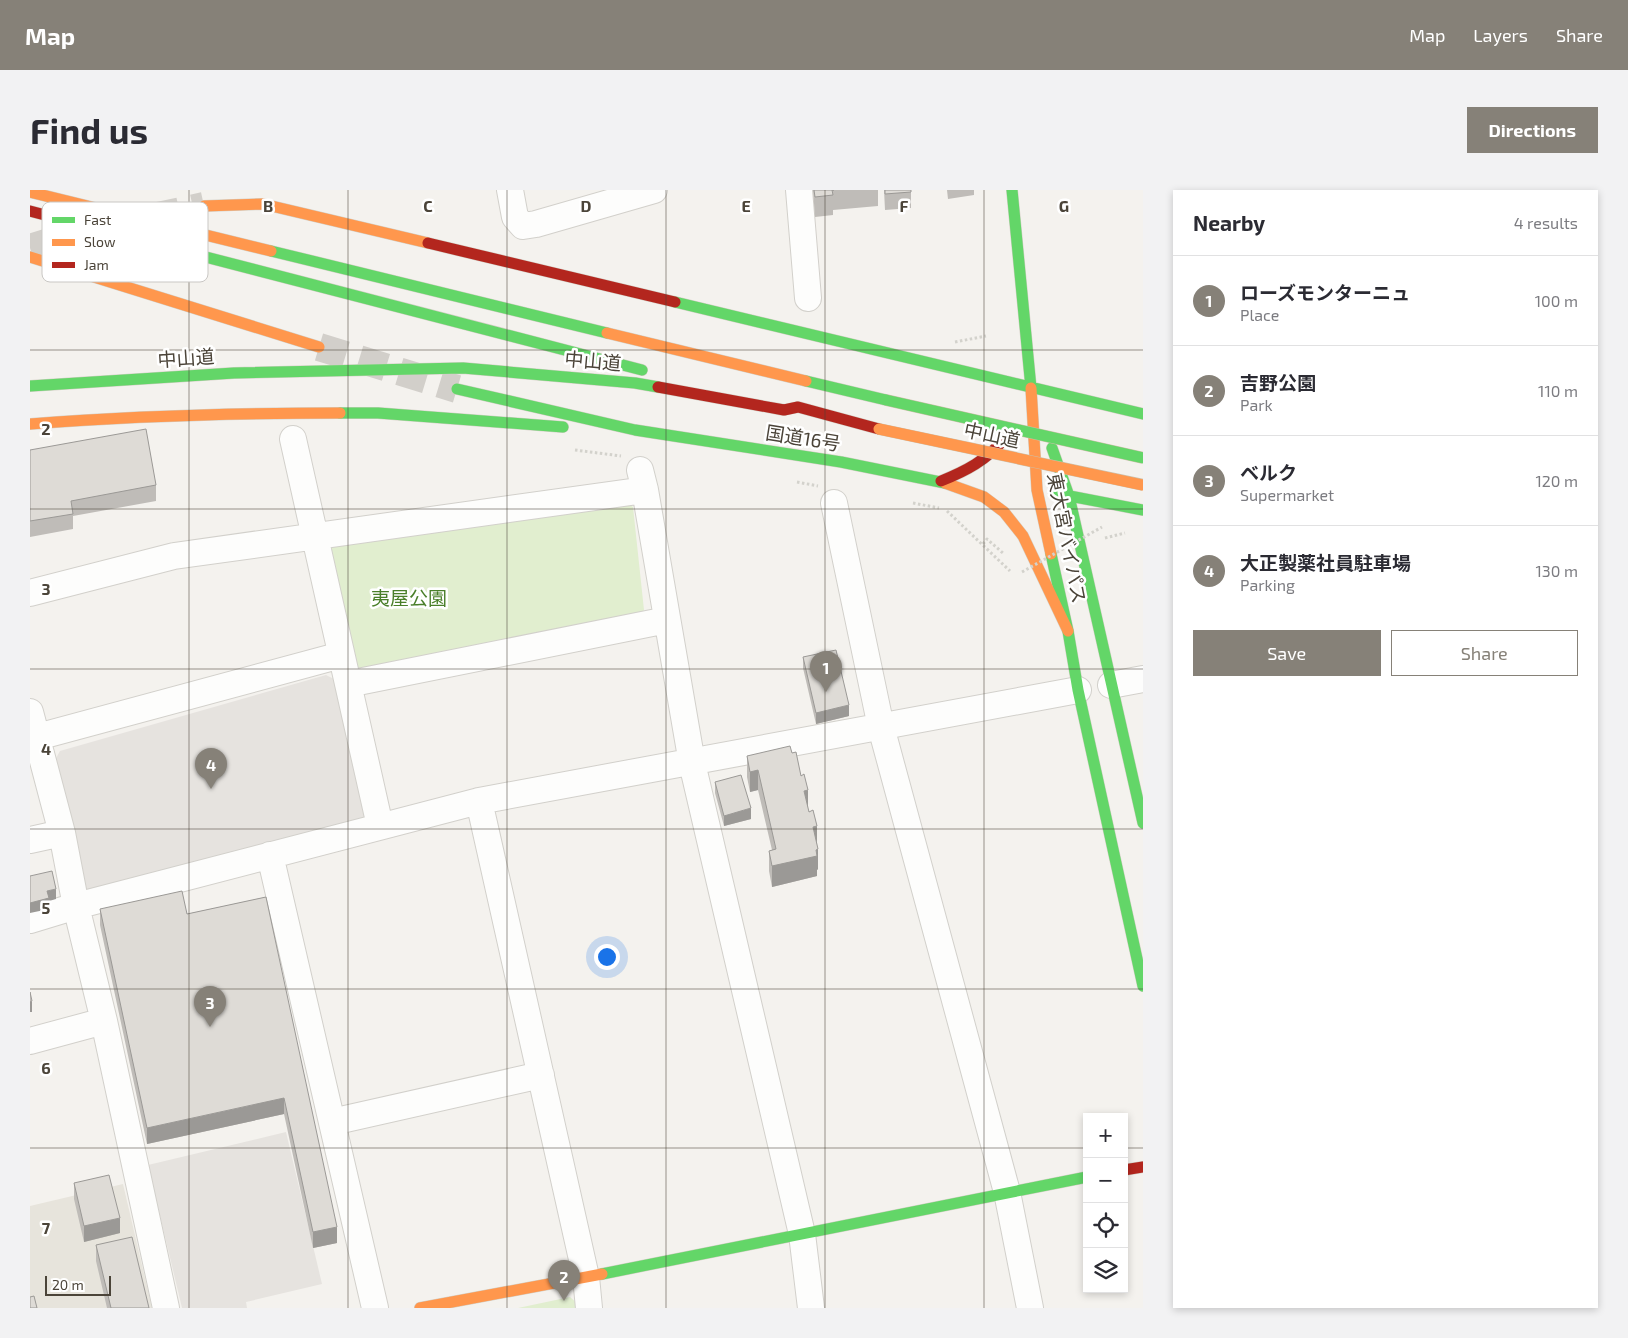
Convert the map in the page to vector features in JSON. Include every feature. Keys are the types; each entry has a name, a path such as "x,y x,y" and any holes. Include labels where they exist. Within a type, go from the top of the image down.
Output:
{"main road":[{"path":"941,481 976,466 989,456 1002,442 1025,407 1031,388 1012,190"},
{"path":"30,192 71,202"},
{"path":"226,193 264,204 1143,414"},
{"path":"208,206 264,204"},
{"path":"208,236 574,326 886,400 1143,458"},
{"path":"30,257 42,261"},
{"path":"208,257 657,373"},
{"path":"111,282 320,347"},
{"name":"中山道","path":"30,386 234,373 463,368 635,382 784,410 798,407 879,429 1143,485"},
{"name":"東大宮バイパス","path":"1031,388 1037,490 1068,631 1078,690 1143,986"},
{"name":"東大宮バイパス","path":"1031,388 1069,496 1143,823"},
{"name":"国道16号","path":"457,389 635,430 841,462 941,481 984,497 1004,512 1023,536 1068,631"},
{"path":"731,389 787,400 798,407"},
{"path":"30,424 106,418 232,413 378,413 515,424 635,430"},
{"path":"1037,490 1143,510"},
{"path":"1128,1169 1143,1167"},
{"path":"420,1308 586,1277 1083,1178"}],"street":[{"path":"510,190 516,217 523,226 536,224 654,190"},
{"path":"799,190 808,298"},
{"path":"293,439 380,826"},
{"path":"30,593 174,556 315,537 638,472 667,620 692,763 802,1234 811,1308"},
{"path":"828,495 881,727 1007,1192 1030,1308"},
{"path":"348,684 667,620"},
{"path":"166,1308 104,1021 76,906 62,833 32,729 341,655"},
{"path":"1111,685 1143,679"},
{"path":"30,920 76,906 479,801 1078,690"},
{"path":"479,801 586,1277 589,1308"},
{"path":"30,840 62,833"},
{"path":"270,855 374,1308"},
{"path":"30,1041 104,1021"},
{"path":"332,1122 541,1075"}],"path":[{"path":"572,449 638,472"},
{"path":"793,482 828,495"},
{"path":"908,502 945,510 1010,571"},
{"path":"1022,572 1102,527"}],"shaded area":[{"path":"326,675 336,680 368,817 85,893 55,760 60,751"},
{"path":"286,1132 322,1284 246,1302 247,1308 182,1308 148,1165"},
{"path":"123,1184 152,1308 30,1308 30,1206"}],"green space":[{"name":"夷屋公園","path":"625,502 633,507 644,610 639,618 364,674 354,667 328,551 334,540"},
{"path":"570,1297 578,1304 579,1308 518,1308"}],"building":[{"path":"814,190 832,190 833,195 815,197"},
{"path":"885,190 911,190 911,192 885,194"},
{"path":"146,429 156,485 71,501 73,514 30,521 30,450"},
{"path":"836,650 849,705 816,713 803,657"},
{"path":"790,746 792,753 796,752 801,776 804,774 808,790 804,791 809,812 813,810 817,826 813,827 818,849 816,850 817,856 772,866 769,851 776,849 758,770 750,772 747,756"},
{"path":"741,775 751,808 724,816 715,782"},
{"path":"52,871 56,889 47,891 49,898 30,903 30,876"},
{"path":"182,891 187,914 266,897 337,1227 313,1232 284,1098 147,1128 100,909"},
{"path":"109,1175 120,1218 84,1226 74,1183"},
{"path":"132,1237 149,1308 111,1308 96,1245"},
{"path":"34,1296 37,1308 30,1308 30,1297"}],"tunnel":[{"path":"30,248 42,244"},
{"path":"319,347 457,389"}],"traffic: fast":[{"path":"1012,190 1031,388"},
{"path":"271,251 607,333"},
{"path":"208,258 642,370"},
{"path":"675,302 1143,414"},
{"path":"30,386 234,373 463,368 635,383 658,387"},
{"path":"806,381 886,400"},
{"path":"457,389 635,430 841,462 945,483"},
{"path":"886,400 1143,458"},
{"path":"340,413 378,413 563,427"},
{"path":"1052,448 1069,496 1143,823"},
{"path":"1054,493 1143,510"},
{"path":"1051,554 1068,631 1078,690 1143,986"},
{"path":"602,1274 1083,1178"}],"traffic: slow":[{"path":"30,192 71,202"},
{"path":"208,206 263,204 428,243"},
{"path":"208,236 271,251"},
{"path":"30,257 42,261"},
{"path":"110,282 319,347"},
{"path":"607,333 806,381"},
{"path":"1031,388 1037,490 1051,554"},
{"path":"30,424 185,416 340,413"},
{"path":"879,429 1143,485"},
{"path":"945,483 984,497 1004,512 1023,536 1068,631"},
{"path":"420,1308 602,1274"}],"traffic: jam":[{"path":"30,211 42,214"},
{"path":"428,243 675,302"},
{"path":"658,387 784,410 798,407 879,429"},
{"path":"941,481 976,464 991,453 1004,439"},
{"path":"1128,1169 1143,1167"}],"place":[{"name":"ローズモンターニュ","path":"826,692"},
{"name":"大正製薬社員駐車場","path":"211,789"},
{"name":"ベルク","path":"210,1027"},
{"name":"吉野公園","path":"564,1301"}]}
